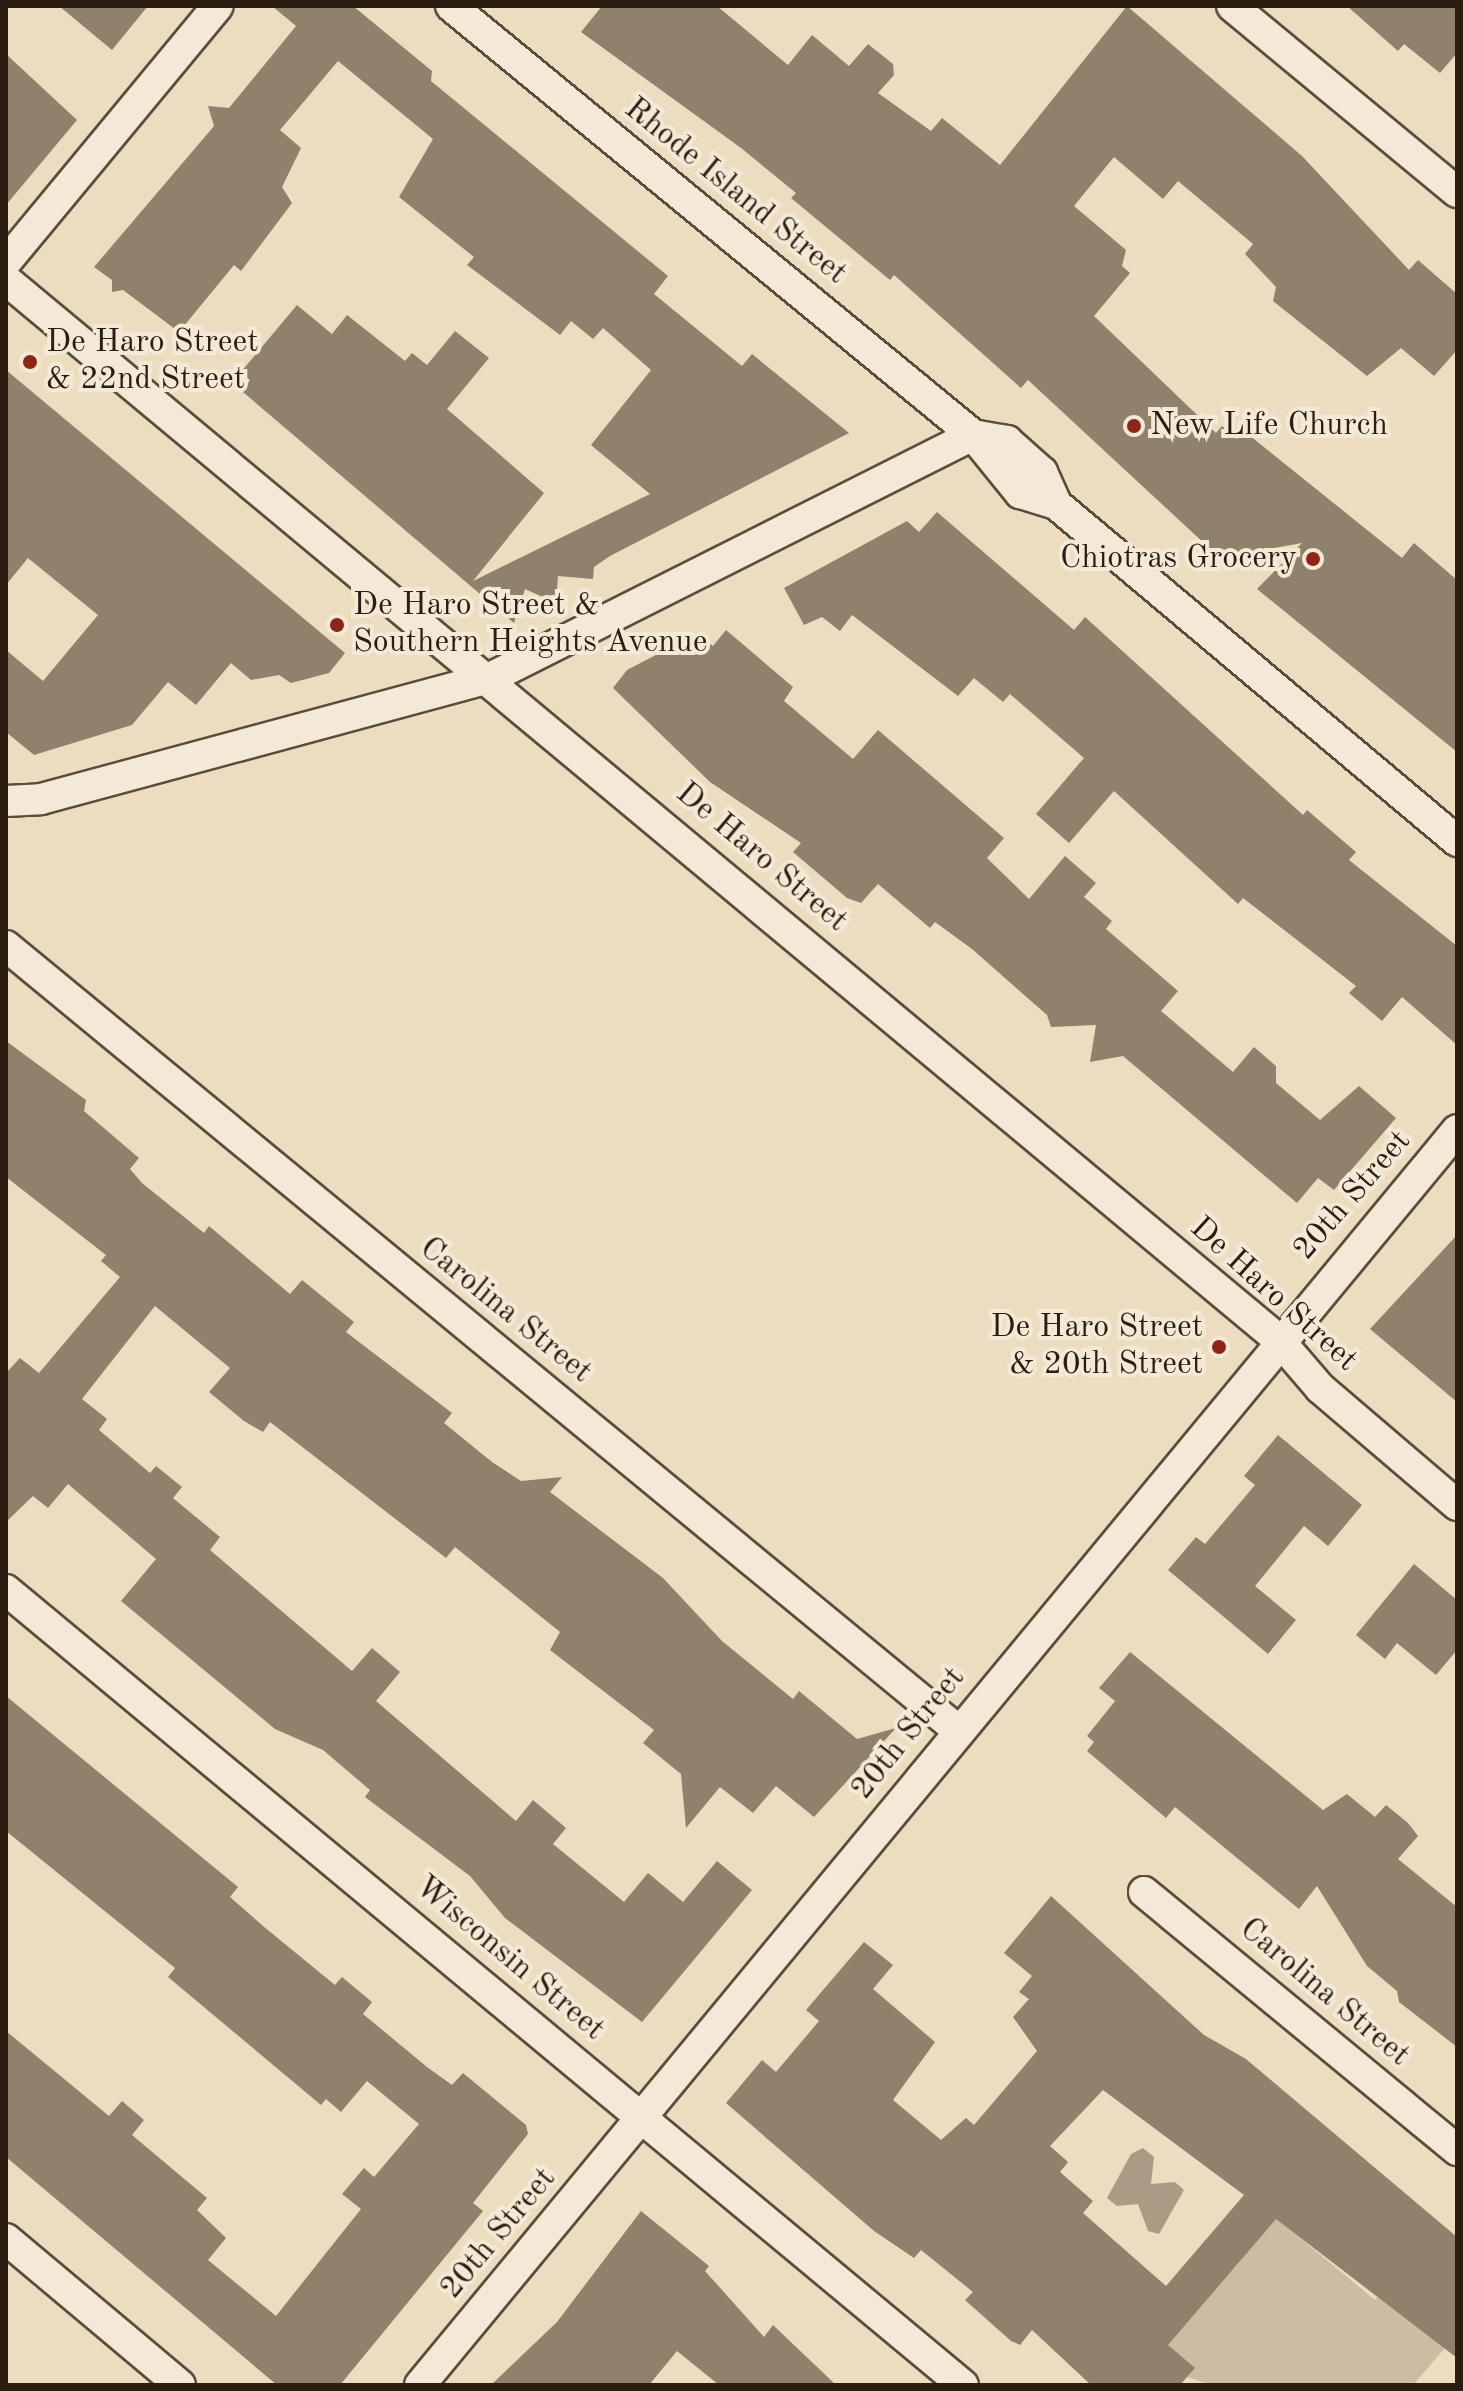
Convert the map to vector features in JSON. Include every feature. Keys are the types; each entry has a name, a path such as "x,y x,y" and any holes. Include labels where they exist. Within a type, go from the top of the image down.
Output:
{"street":[{"path":"6,262 218,6"},
{"name":"Rhode Island Street","path":"451,6 973,435 1007,441 1042,472 1056,504 1457,841"},
{"path":"1232,6 1457,192"},
{"name":"De Haro Street","path":"6,280 490,678 1278,1339 1320,1388 1457,1505"},
{"path":"6,801 41,799 490,678 973,435"},
{"name":"Carolina Street","path":"6,946 959,1731"},
{"name":"20th Street","path":"420,2385 644,2117 1278,1339 1457,1130"},
{"name":"Wisconsin Street","path":"6,1590 963,2385"},
{"name":"Carolina Street","path":"1144,1892 1457,2150"},
{"path":"6,2239 180,2385"}],"shaded area":[{"path":"1143,2148 1154,2157 1151,2184 1175,2182 1184,2190 1159,2234 1148,2231 1138,2204 1117,2206 1107,2198 1131,2154"},
{"path":"1271,2214 1375,2300 1382,2292 1445,2348 1413,2385 1212,2385 1187,2377 1194,2369 1164,2342 1238,2264"}],"building":[{"path":"59,6 148,6 112,50"},
{"path":"272,6 353,6 432,71 431,81 668,276 654,294 742,366 752,354 849,433 610,556 594,567 593,579 558,576 556,603 525,589 514,623 243,392 250,380 240,373 297,305 332,334 347,315 405,361 412,353 427,365 455,331 489,358 447,409 544,493 473,581 650,494 591,445 651,370 603,328 593,339 571,321 560,335 467,265 474,257 399,197 433,139 338,61 280,130 301,148 282,187 292,203 241,271 234,265 179,332 123,290 112,292 112,280 94,267 214,126 208,106 229,108 296,26"},
{"path":"602,6 717,6 788,65 812,35 849,66 868,44 893,64 894,75 878,93 931,131 942,118 1000,165 1127,6 1302,156 1409,270 1418,260 1457,294 1457,350 1434,376 1401,348 1367,376 1273,301 1276,287 1245,254 1253,244 1178,181 1163,199 1114,157 1074,206 1126,250 1122,266 1130,273 1094,316 1216,433 1222,426 1237,439 1244,431 1402,558 1414,543 1457,580 1457,752 1257,589 1302,543 1220,558 1028,380 1021,388 894,275 890,280 791,198 796,193 741,148 581,32"},
{"path":"1347,6 1457,6 1457,53 1440,73 1404,44 1398,51"},
{"path":"6,54 77,120 6,205"},
{"path":"6,370 345,653 329,673 291,683 279,675 251,680 231,663 196,705 168,682 132,725 34,755 6,732 6,650 43,681 98,615 28,558 6,585"},
{"path":"937,512 1074,630 1085,617 1303,815 1307,810 1356,852 1349,860 1457,946 1457,1045 1402,997 1382,1021 1349,993 1356,986 1243,898 1238,904 1114,791 1069,843 1036,814 1084,758 1010,694 1003,702 974,678 958,696 852,615 840,631 822,617 804,625 784,588 907,521 919,532"},
{"path":"726,630 793,687 784,701 853,759 878,730 1004,838 987,858 1029,899 1065,856 1096,883 1084,897 1112,921 1106,929 1178,991 1161,1011 1233,1072 1254,1047 1276,1066 1276,1083 1320,1120 1359,1086 1396,1118 1334,1190 1318,1178 1297,1203 1123,1056 1090,1062 1096,1025 1051,1027 1047,1015 972,949 935,922 930,928 878,884 861,903 847,898 793,852 801,843 710,782 613,688 627,670 698,633 713,646"},
{"path":"6,1041 86,1100 84,1111 139,1158 130,1169 142,1183 204,1233 209,1226 290,1294 302,1280 354,1322 346,1332 452,1413 444,1423 492,1462 521,1481 562,1477 550,1492 663,1578 722,1641 793,1699 799,1691 857,1739 896,1728 814,1817 776,1786 753,1813 720,1787 686,1828 681,1774 643,1743 654,1730 550,1650 560,1632 455,1547 446,1558 270,1422 263,1432 244,1421 209,1392 230,1368 155,1306 82,1399 107,1419 99,1430 150,1473 156,1466 182,1487 173,1498 220,1537 210,1550 352,1671 372,1648 400,1672 376,1701 516,1821 533,1800 566,1828 553,1844 624,1902 648,1873 683,1902 717,1861 752,1890 642,2022 505,1918 470,1876 365,1797 370,1790 323,1750 275,1729 121,1601 156,1559 68,1484 48,1508 33,1496 6,1522 6,1373 20,1358 39,1373 120,1277 101,1261 106,1255 6,1177"},
{"path":"1457,1235 1457,1402 1370,1329"},
{"path":"1278,1435 1362,1505 1328,1546 1304,1526 1255,1586 1296,1620 1268,1654 1168,1570 1196,1537 1205,1544 1255,1485 1244,1476"},
{"path":"1414,1564 1457,1600 1457,1650 1436,1675 1397,1643 1385,1659 1356,1635"},
{"path":"1130,1652 1323,1810 1347,1794 1375,1817 1386,1805 1408,1823 1418,1836 1398,1859 1457,1907 1457,2047 1399,2002 1397,1991 1367,1966 1317,1886 1299,1909 1175,1807 1166,1818 1087,1751 1094,1742 1087,1736 1115,1701 1099,1688"},
{"path":"6,1696 238,1887 230,1897 263,1926 335,1985 342,1977 372,2002 363,2014 427,2067 452,2085 463,2073 526,2125 528,2134 473,2203 483,2211 340,2385 277,2385 6,2157 6,2031 109,2116 122,2101 144,2120 132,2135 207,2198 197,2210 226,2238 208,2260 276,2316 361,2209 342,2194 364,2168 374,2177 419,2124 367,2081 341,2112 326,2099 321,2105 168,1977 175,1968 6,1831"},
{"path":"1051,1896 1204,2035 1246,2059 1457,2237 1457,2358 1276,2219 1168,2345 1195,2368 1180,2385 1091,2385 1032,2330 1020,2345 1011,2341 965,2300 973,2292 921,2250 914,2258 874,2231 726,2103 762,2060 776,2072 819,2021 806,2010 864,1942 893,1965 873,1989 935,2042 893,2100 941,2140 966,2118 974,2125 1037,2051 1013,2017 1029,1999 1019,1992 1032,1976 1004,1953","holes":["1103,2090 1244,2195 1166,2286 1083,2213 1093,2201 1060,2172 1068,2162 1050,2146"]},
{"path":"641,2211 709,2266 705,2271 764,2337 773,2325 836,2385 719,2385 677,2351 649,2385 491,2385 557,2322"}],"place":[{"name":"De Haro Street & 22nd Street","path":"30,362"},
{"name":"New Life Church","path":"1134,426"},
{"name":"Chiotras Grocery","path":"1313,559"},
{"name":"De Haro Street & Southern Heights Avenue","path":"337,625"},
{"name":"De Haro Street & 20th Street","path":"1219,1347"}]}
